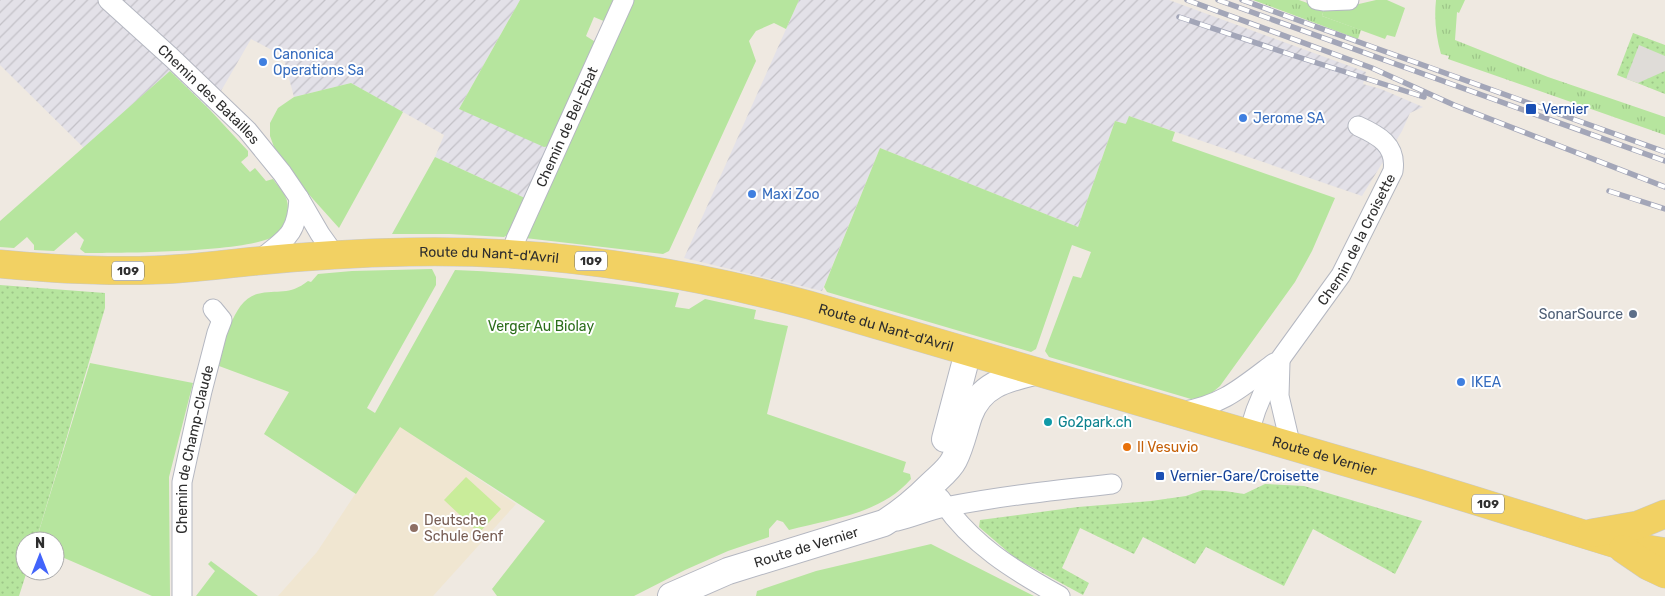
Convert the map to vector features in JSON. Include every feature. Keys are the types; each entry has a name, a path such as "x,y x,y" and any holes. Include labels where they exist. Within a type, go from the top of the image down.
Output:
{"main road":[{"name":"Route du Nant-d'Avril","path":"0,264 66,270 116,271 157,270 335,255 443,251 511,254 622,265 720,283 802,303 968,352"},
{"name":"Route de Vernier","path":"968,352 1616,544 1665,552"},
{"path":"1586,534 1638,525 1665,514"},
{"name":"Route de Vernier","path":"1616,544 1648,566 1665,574"}],"street":[{"name":"Chemin des Batailles","path":"108,0 247,130 282,173 335,255"},
{"name":"Chemin de Bel-Ebat","path":"511,254 516,239 624,0"},
{"path":"1317,0 1349,0"},
{"name":"Chemin de la Croisette","path":"1248,435 1265,387 1281,358 1340,274 1393,171 1394,157 1390,149 1377,135 1358,126"},
{"path":"259,261 292,231 298,214 299,198"},
{"name":"Chemin de Champ-Claude","path":"182,596 182,482 202,391 217,332 222,320 214,309"},
{"name":"Route de Vernier","path":"931,485 968,352"},
{"path":"1174,413 1211,405 1232,395 1281,358"},
{"path":"1281,358 1279,396 1291,447"},
{"name":"Route de Vernier","path":"671,596 728,571 884,523 903,512 954,461 969,415 976,401 985,390 1006,378 1034,372"},
{"path":"884,523 945,507 1049,490 1112,484"},
{"path":"931,485 955,520 986,549 1016,572 1060,596"}],"shaded area":[{"path":"0,0 520,0 459,109 550,146 527,199 435,157 444,135 351,83 294,97 283,56 251,39 210,110 170,71 84,148 0,65"},
{"path":"799,0 1169,0 1366,72 1363,84 1381,89 1423,107 1410,113 1402,131 1362,196 1129,116 1127,124 1115,121 1078,227 880,148 822,291 684,258"},
{"path":"1639,45 1665,56 1665,71 1638,83 1626,79"},
{"name":"Deutsche Schule Genf","path":"400,426 516,504 433,596 278,596 317,552"}],"green space":[{"path":"520,0 617,0 606,22 594,17 586,36 597,43 550,146 544,147 459,109"},
{"path":"630,0 799,0 786,29 774,23 756,31 749,41 756,61 669,251 663,254 525,238"},
{"path":"1253,0 1299,0 1324,9 1322,16 1361,30 1358,39"},
{"path":"1376,0 1387,0 1405,8 1395,37 1387,35 1385,39 1322,16 1324,9 1346,7"},
{"path":"1436,0 1465,0 1459,13 1457,12 1455,40 1548,77 1665,117 1665,135 1448,59 1449,56 1441,54 1438,41 1435,21"},
{"path":"1633,33 1665,45 1665,94 1617,75"},
{"path":"170,71 248,151 248,156 241,162 250,172 255,168 266,181 273,179 284,193 288,207 285,222 277,234 265,240 243,245 186,251 85,253 80,249 84,240 76,232 54,251 34,250 34,245 27,237 14,248 0,247 0,221"},
{"path":"351,83 403,112 339,228 304,189 274,147 270,136 270,123 278,108 294,97"},
{"path":"1129,116 1175,132 1172,141 1335,198 1312,251 1295,282 1220,386 1207,397 1191,399 1049,357 1045,351 1073,276 1081,278 1091,252 1072,245 1036,349 1031,352 827,292 824,287 880,148 1078,227 1115,121 1126,124"},
{"path":"435,157 527,199 512,232 504,237 449,234 392,234"},
{"name":"Verger Au Biolay","path":"432,269 436,277 436,285 367,408 375,413 455,270 511,273 595,282 679,293 675,307 689,309 705,299 756,310 754,319 788,326 767,414 906,462 903,472 910,474 911,479 899,491 885,500 854,514 789,530 783,522 777,520 769,529 769,537 728,551 634,596 497,596 492,589 545,521 400,427 356,494 264,434 289,392 219,366 230,325 241,305 248,298 257,294 295,289 308,281 311,282 318,274 352,271"},
{"path":"0,285 105,293 105,308 39,531 15,531 15,581 24,581 19,596 0,596"},
{"path":"90,363 193,383 169,477 170,596 152,596 65,558 65,531 39,531"},
{"path":"466,477 501,509 479,533 444,500"},
{"path":"1265,484 1304,486 1422,521 1395,574 1313,529 1284,586 1206,547 1195,564 1143,537 1134,554 1080,528 1062,568 1089,583 1083,595 1015,558 979,527 980,520 1078,507 1151,501 1186,496 1203,490 1244,494"},
{"path":"931,544 1034,596 756,596 757,591 816,571"},
{"path":"211,561 258,596 196,596 215,571 208,564"}],"railway":[{"path":"1187,0 1372,68 1454,105 1665,187"},
{"path":"1218,0 1665,161"},
{"path":"1242,0 1665,152"},
{"path":"1179,17 1424,97"},
{"path":"1609,191 1665,209"}],"place":[{"name":"Canonica Operations Sa","path":"263,62"},
{"name":"Vernier","path":"1531,109"},
{"name":"Jerome SA","path":"1243,118"},
{"name":"Maxi Zoo","path":"752,194"},
{"name":"SonarSource","path":"1633,314"},
{"name":"IKEA","path":"1461,382"},
{"name":"Go2park.ch","path":"1048,422"},
{"name":"Il Vesuvio","path":"1127,447"},
{"name":"Vernier-Gare/Croisette","path":"1160,476"},
{"name":"Deutsche Schule Genf","path":"414,528"}]}
